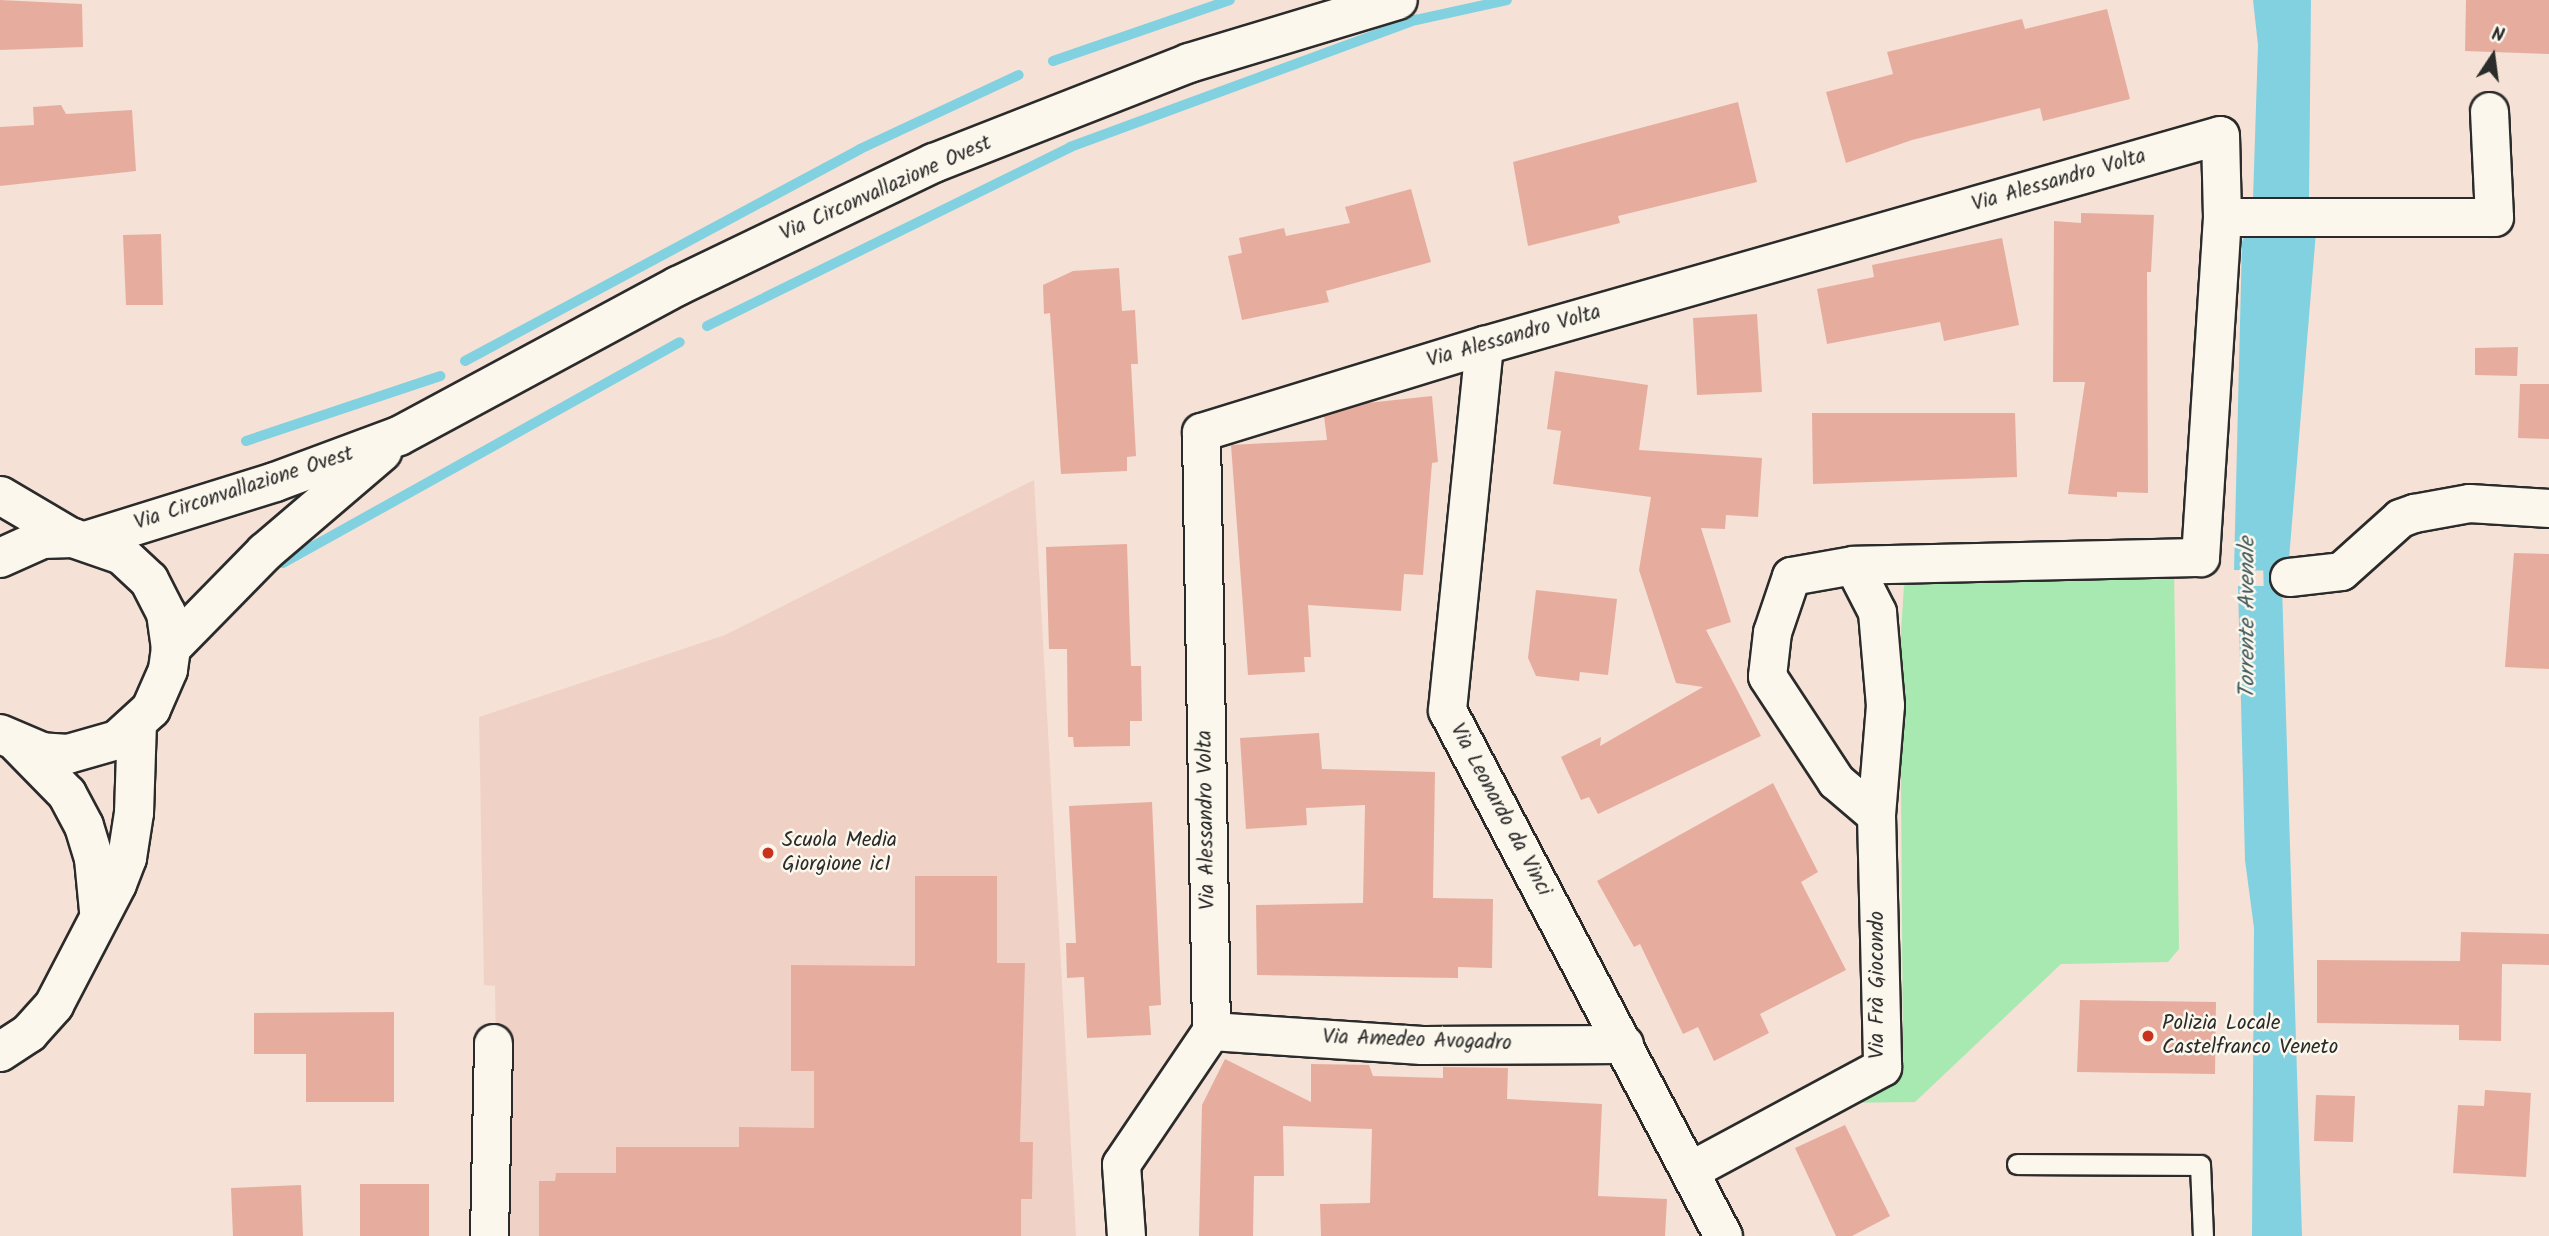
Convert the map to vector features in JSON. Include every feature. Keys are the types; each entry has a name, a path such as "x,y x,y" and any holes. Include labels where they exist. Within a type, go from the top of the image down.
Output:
{"main road":[{"name":"Via Circonvallazione Ovest","path":"0,558 42,539 81,539 275,482 399,436 678,286 934,163 1189,62 1398,0"},
{"name":"Via Circonvallazione Ovest","path":"171,649 256,560 399,436"},
{"name":"Via Circonvallazione Ovest","path":"9,739 68,754 93,750 137,724 162,690 171,649 166,613 149,580 122,555 81,539"},
{"path":"0,1052 29,1033 54,1005 75,972 99,911 127,858 140,761 137,724"},
{"path":"9,739 67,794 84,826 97,879 99,911"}],"street":[{"path":"2237,217 2494,217 2489,111"},
{"name":"Via Alessandro Volta","path":"1210,1031 1201,432 1484,345 2220,135 2237,217 2200,557 1853,565"},
{"name":"Via Leonardo da Vinci","path":"1484,345 1447,710 1691,1170 1723,1236"},
{"path":"0,495 81,539"},
{"path":"2288,577 2341,571 2400,518 2414,513 2469,503 2549,508"},
{"path":"1853,565 1791,576 1772,632 1767,676 1836,782 1876,815"},
{"name":"Via Frà Giocondo","path":"1691,1170 1882,1067 1876,815 1885,705 1877,612 1853,565"},
{"path":"1126,1236 1121,1164 1210,1031"},
{"name":"Via Amedeo Avogadro","path":"1210,1031 1422,1045 1624,1044"},
{"path":"489,1236 494,1043"}],"lane":[{"path":"2017,1164 2200,1165 2203,1236"}],"shaded area":[{"name":"Scuola Media Giorgione ic1","path":"1034,480 1076,1236 499,1236 495,986 484,985 479,717 725,635"}],"green space":[{"path":"2174,564 2179,949 2168,962 2061,964 1915,1102 1837,1103 1894,1071 1903,1053 1900,648 1904,586 1917,571"}],"water":[{"path":"2253,0 2311,0 2309,197 2253,199 2258,45"},
{"path":"2316,232 2288,571 2234,570 2242,242 2245,235"},
{"path":"2238,586 2282,586 2302,1236 2252,1236 2254,928 2245,860"}],"building":[{"path":"0,0 82,4 83,47 0,50"},
{"path":"2466,0 2549,0 2549,54 2465,51"},
{"path":"2107,9 2130,99 2043,121 2040,108 1912,140 1846,163 1826,92 1893,74 1887,52 2022,19 2025,29"},
{"path":"1738,102 1757,182 1618,216 1620,223 1528,246 1513,162"},
{"path":"61,105 66,114 132,110 136,171 0,186 0,127 34,125 33,107"},
{"path":"1411,189 1431,262 1326,291 1329,302 1242,320 1228,256 1242,253 1239,238 1284,228 1286,236 1350,223 1345,207"},
{"path":"2081,213 2154,215 2151,272 2147,272 2148,493 2117,492 2117,497 2068,494 2085,382 2053,382 2054,221 2081,223"},
{"path":"161,234 163,305 126,305 123,235"},
{"path":"2002,238 2019,325 1944,341 1940,322 1827,344 1817,289 1874,277 1872,265"},
{"path":"1119,268 1122,311 1135,310 1138,364 1131,364 1136,456 1127,457 1127,471 1061,474 1050,313 1044,314 1043,285 1073,271"},
{"path":"1757,314 1762,392 1697,395 1693,318"},
{"path":"2518,347 2517,376 2475,375 2475,348"},
{"path":"1555,371 1648,385 1639,450 1762,458 1758,517 1726,515 1725,529 1701,528 1731,622 1706,630 1761,736 1598,814 1589,797 1581,800 1561,757 1601,737 1600,746 1703,687 1676,683 1639,570 1651,497 1553,484 1561,431 1547,429"},
{"path":"2520,384 2549,384 2549,439 2518,438"},
{"path":"1432,396 1438,462 1432,463 1423,575 1404,574 1401,611 1308,605 1311,657 1304,657 1305,672 1248,675 1231,445 1327,440 1324,416 1367,403"},
{"path":"1812,413 2015,413 2017,477 1813,484"},
{"path":"1127,544 1131,666 1141,666 1142,721 1130,721 1130,746 1074,747 1073,737 1068,737 1067,649 1049,649 1046,547"},
{"path":"2514,553 2549,554 2549,669 2505,667"},
{"path":"1536,590 1617,599 1608,675 1580,672 1579,681 1536,676 1528,658"},
{"path":"1319,733 1322,769 1435,772 1433,898 1493,899 1492,968 1458,967 1458,978 1257,975 1256,905 1363,903 1365,805 1306,808 1307,825 1246,829 1240,738"},
{"path":"1773,783 1818,872 1801,882 1846,970 1760,1014 1769,1033 1714,1061 1698,1027 1683,1034 1640,944 1634,947 1597,881"},
{"path":"1152,802 1161,1005 1149,1006 1151,1035 1087,1038 1084,977 1067,978 1066,943 1076,943 1069,806"},
{"path":"915,876 997,876 997,963 1025,963 1020,1142 1033,1142 1032,1199 1021,1199 1021,1236 539,1236 539,1181 555,1181 556,1173 616,1173 616,1147 739,1147 739,1127 814,1128 814,1071 791,1071 791,965 915,966"},
{"path":"2461,932 2549,934 2549,965 2502,964 2501,1041 2459,1040 2459,1025 2317,1023 2317,960 2460,961"},
{"path":"2080,1000 2216,1002 2215,1074 2077,1072"},
{"path":"394,1012 394,1102 306,1102 306,1054 254,1054 254,1013"},
{"path":"1225,1059 1311,1102 1311,1064 1369,1065 1373,1076 1443,1078 1443,1067 1508,1068 1507,1099 1602,1104 1598,1196 1667,1199 1665,1236 1321,1236 1320,1204 1370,1203 1372,1129 1283,1126 1284,1176 1254,1176 1253,1236 1199,1236 1202,1105"},
{"path":"2485,1090 2531,1093 2526,1177 2453,1173 2458,1105 2484,1106"},
{"path":"2316,1095 2355,1096 2353,1142 2314,1141"},
{"path":"1845,1125 1890,1216 1852,1236 1836,1236 1795,1148"},
{"path":"360,1184 429,1184 429,1236 360,1236"},
{"path":"301,1185 303,1236 233,1236 231,1188"}],"waterway":[{"path":"1053,61 1230,0"},
{"path":"707,326 1070,147 1416,20 1507,0"},
{"path":"465,361 860,149 1019,75"},
{"path":"283,563 680,342"},
{"path":"246,441 440,376"},
{"name":"Torrente Avenale","path":"2268,559 2269,599"}],"place":[{"name":"Scuola Media Giorgione ic1","path":"768,853"},
{"name":"Polizia Locale Castelfranco Veneto","path":"2148,1036"}]}
